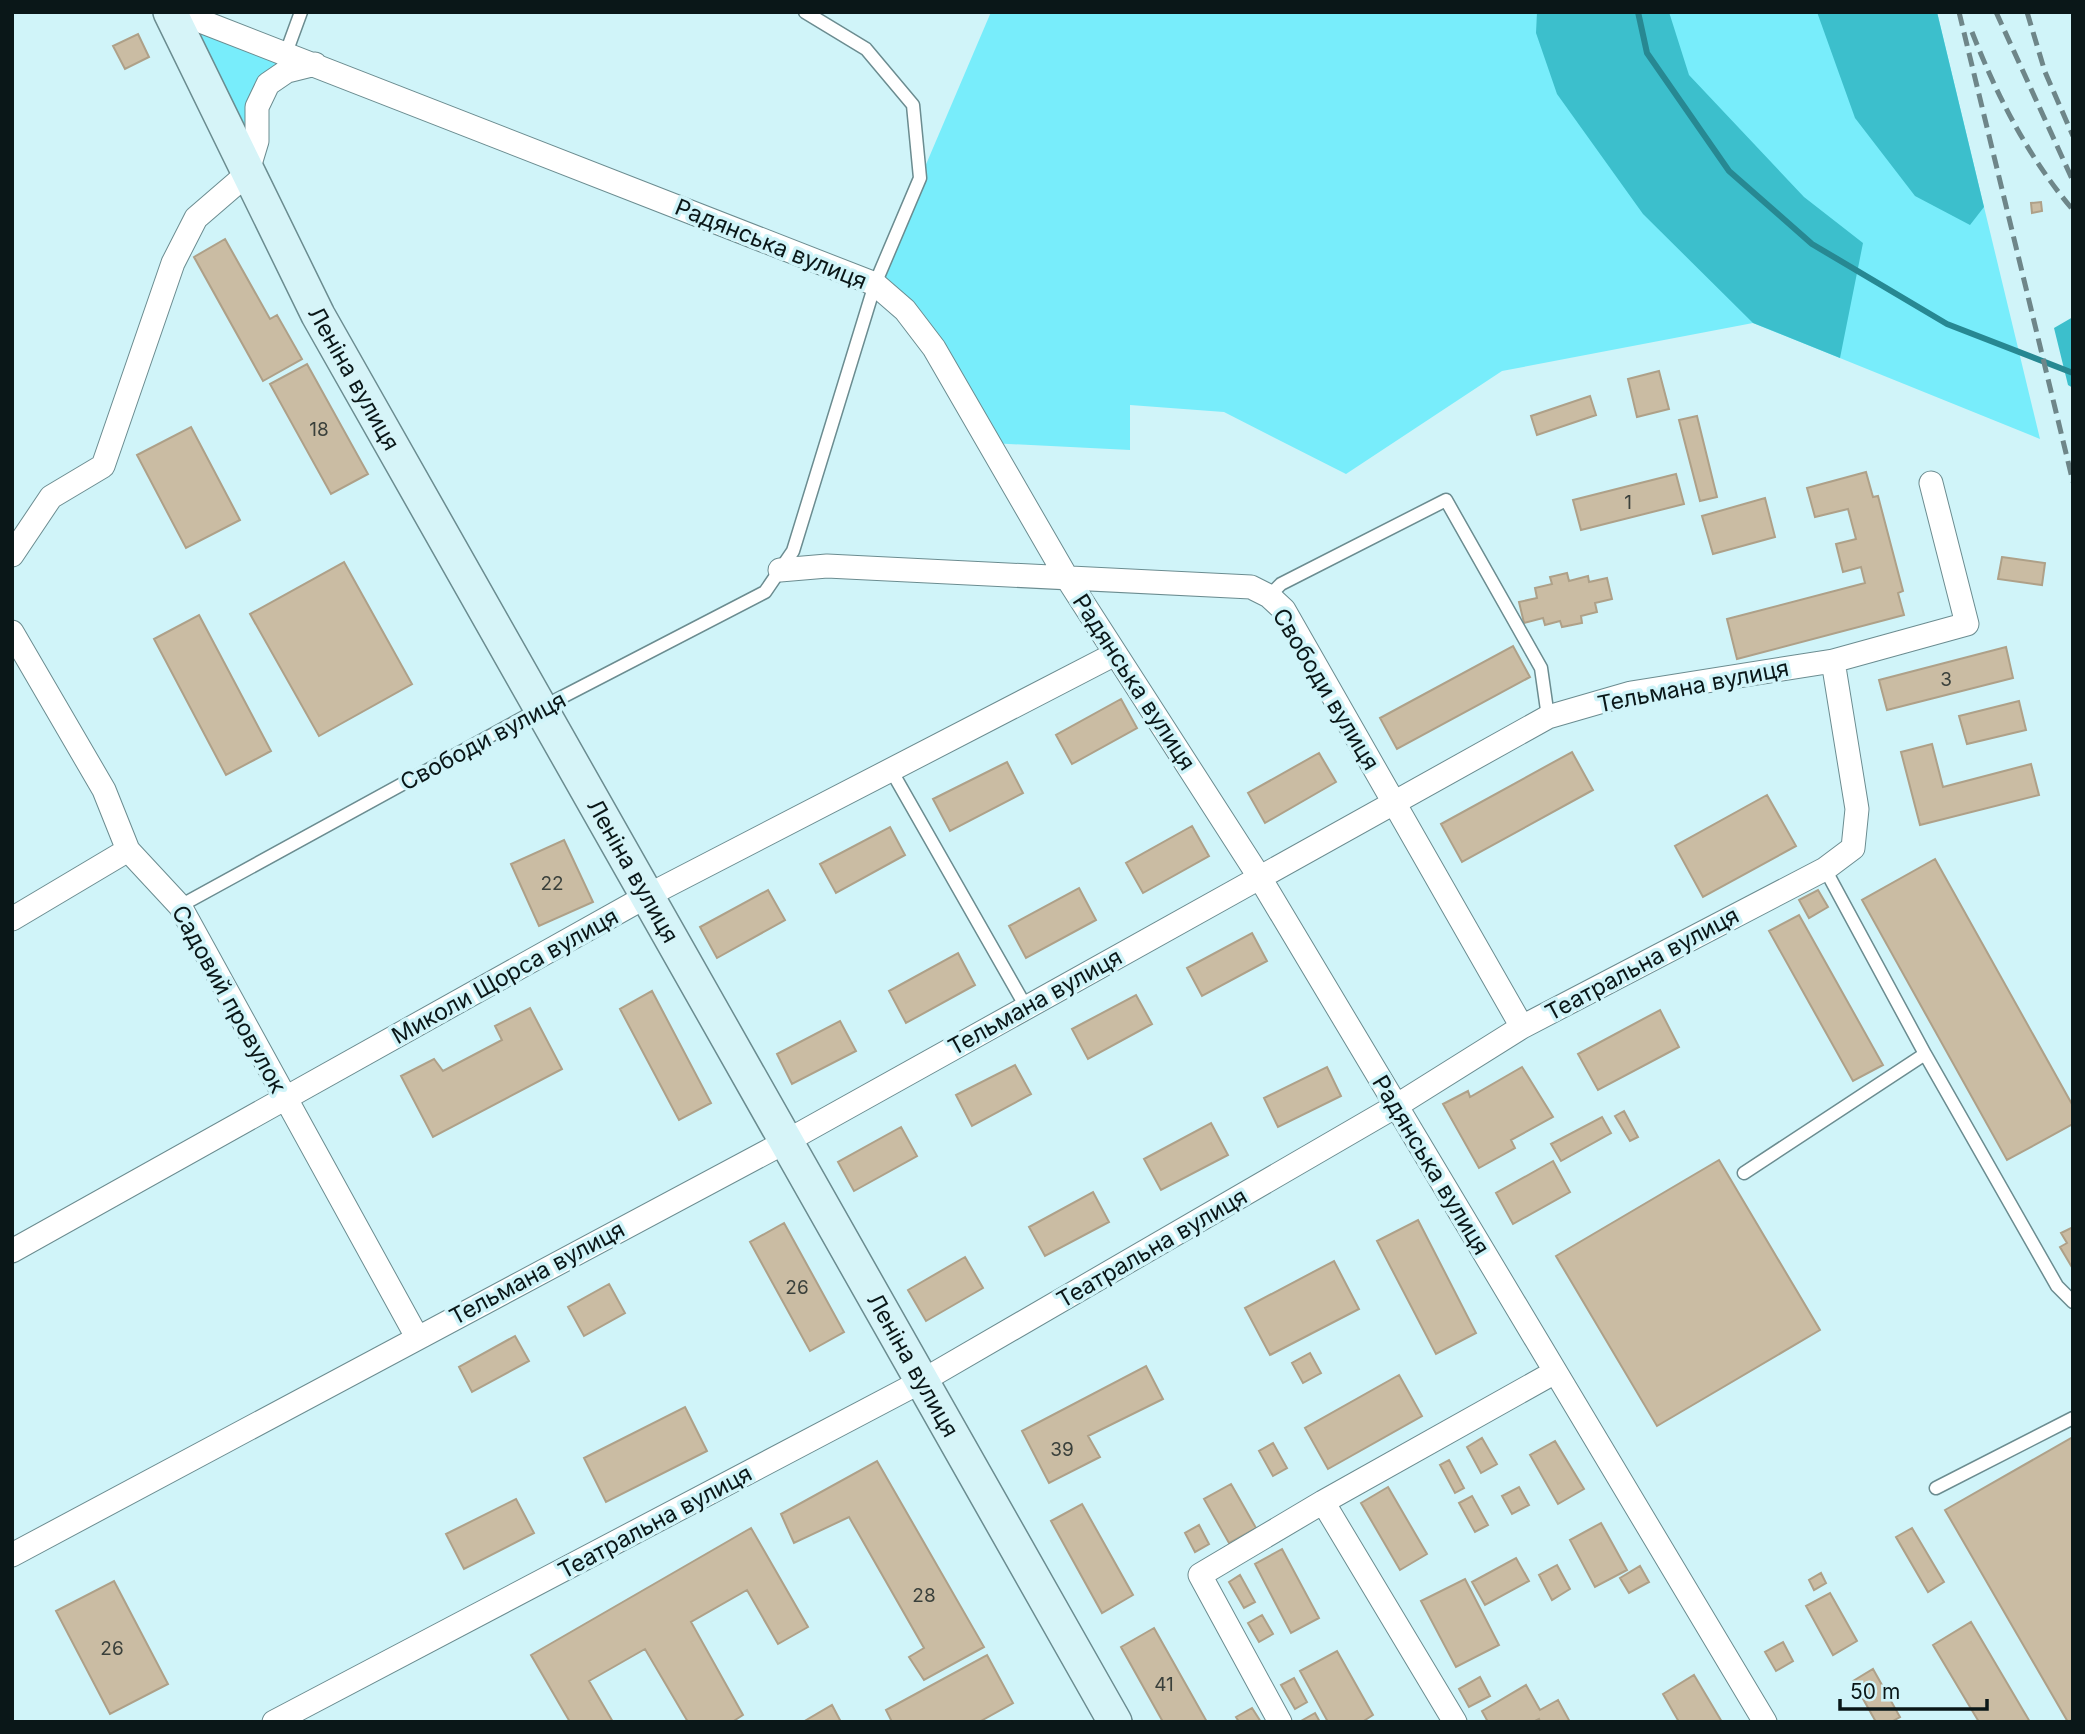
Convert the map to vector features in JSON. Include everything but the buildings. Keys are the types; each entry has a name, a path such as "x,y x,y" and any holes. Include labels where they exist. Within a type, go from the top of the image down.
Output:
{"street":[{"name":"Леніна вулиця","path":"170,12 318,315 1115,1722"},
{"name":"Радянська вулиця","path":"188,12 204,22 875,284 905,310 934,348 1068,578 1260,878 1765,1722"},
{"path":"12,555 51,498 103,466 173,263 196,218 247,174 257,141 257,107 268,85 287,71 315,64"},
{"name":"Тельмана вулиця","path":"12,1555 787,1141 1548,717 1631,693 1833,660 1967,624 1931,483"},
{"name":"Свободи вулиця","path":"780,570 827,566 1251,587 1269,596 1284,610 1522,1027"},
{"name":"Садовий провулок","path":"12,632 104,790 128,850 180,906 417,1337"},
{"name":"Миколи Щорса вулиця","path":"12,1251 648,896 1115,654"},
{"name":"Театральна вулиця","path":"274,1722 922,1381 1396,1106 1522,1027 1825,869 1853,848 1857,809 1833,660"},
{"path":"12,919 128,850"},
{"path":"1280,1722 1199,1575 1555,1372"},
{"path":"1323,1502 1455,1722"}],"lane":[{"path":"286,53 301,12"},
{"name":"Свободи вулиця","path":"180,906 541,708 765,592 793,551 875,284 920,178 913,105 866,49 805,12"},
{"path":"1269,596 1281,584 1446,499 1541,668 1548,717"},
{"path":"891,770 1026,1007"},
{"path":"1825,869 1925,1054 2057,1286 2073,1302"},
{"path":"1744,1173 1925,1054"},
{"path":"1936,1488 2073,1418"}],"shaded area":[{"path":"188,12 315,64 268,85 247,174"},
{"path":"991,12 1937,12 2040,439 1753,323 1502,371 1346,474 1224,412 1130,405 1130,450 990,443 875,284"},
{"path":"1537,12 1669,12 1689,75 1804,197 1863,243 1840,358 1753,323 1643,214 1557,94 1536,33"},
{"path":"1817,12 1937,12 1984,207 1970,225 1915,196 1855,118"},
{"path":"2073,317 2073,388 2068,385 2054,328"}],"waterway":[{"path":"1638,12 1647,53 1729,171 1812,244 1947,324 2073,373"}],"railway":[{"path":"1959,12 2073,482"},
{"path":"1996,12 2073,181"},
{"path":"2027,12 2045,72 2073,136"},
{"path":"1972,32 2015,125 2042,169 2073,210"}]}
